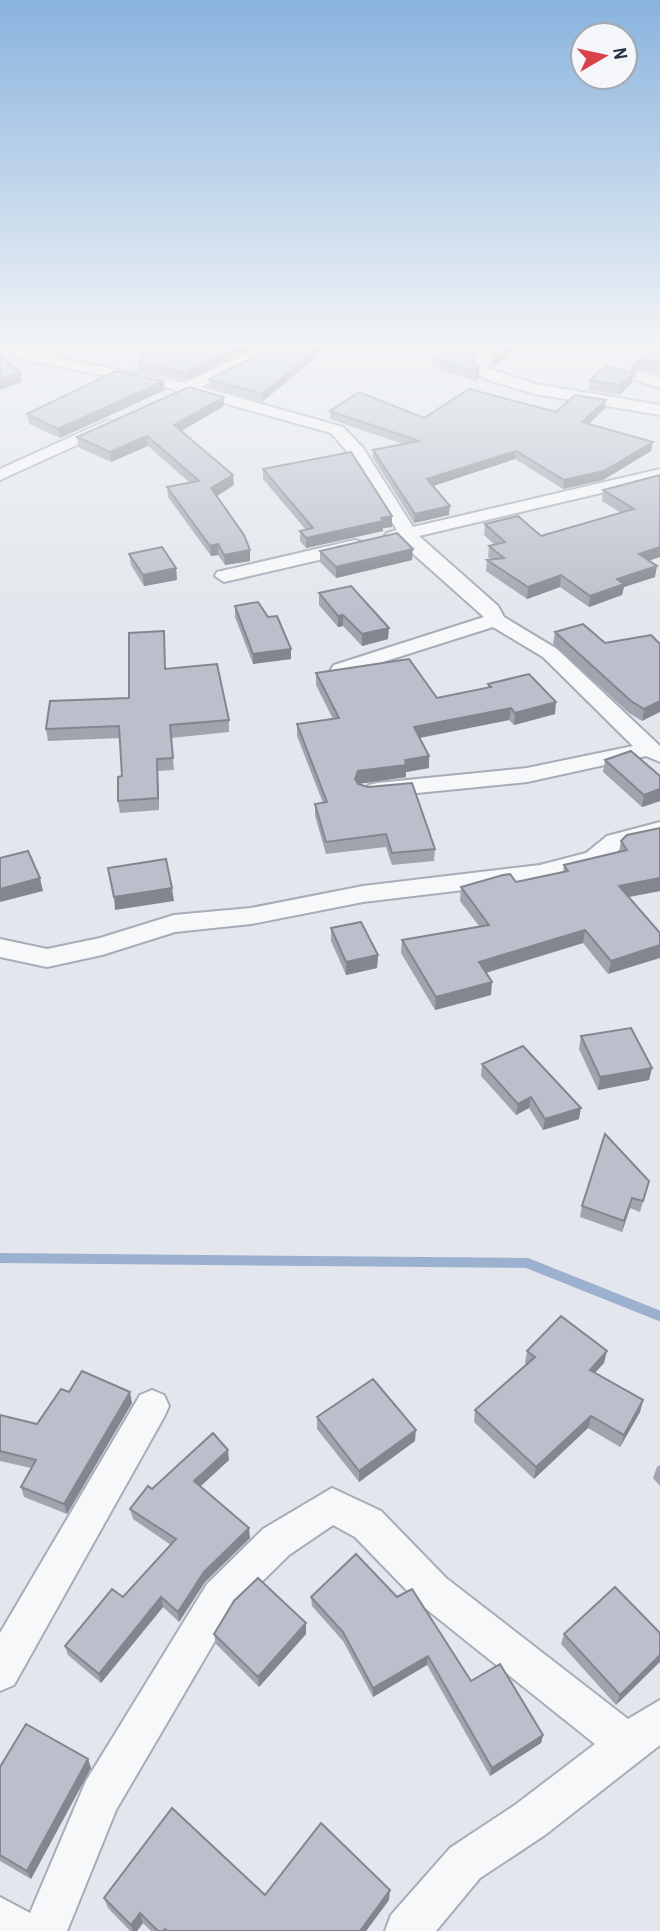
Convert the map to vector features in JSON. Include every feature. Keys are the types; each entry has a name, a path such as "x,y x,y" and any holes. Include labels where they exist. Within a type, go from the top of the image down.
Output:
{"street":[{"path":"0,475 85,436"},
{"path":"343,436 358,452 417,547 491,610 495,620 550,653 655,752"},
{"path":"224,576 660,474"},
{"path":"341,669 495,620"},
{"path":"368,790 527,775 655,752"},
{"path":"0,948 47,958 102,946 173,924 251,916 363,894 450,886 540,873 594,859 615,841 660,830"},
{"path":"0,1671 152,1406"},
{"path":"45,1931 101,1796 220,1597 276,1542 332,1505 368,1524 433,1591 644,1733 530,1820 465,1863 407,1931"},
{"path":"0,1919 19,1931"}],"building":[{"path":"79,436 147,436 110,452 77,437"},
{"path":"147,436 187,436 233,475 211,488 244,535 250,550 224,555 218,544 210,546 167,487 199,481"},
{"path":"405,436 632,436 653,442 604,471 564,480 516,451 427,479 450,506 415,514 373,450 419,441"},
{"path":"351,452 392,516 381,518 383,521 306,538 300,531 313,528 263,469"},
{"path":"660,475 660,547 639,554 657,566 617,579 624,584 590,596 561,575 528,587 487,560 504,558 489,546 505,542 485,524 518,516 541,536 634,509 603,490"},
{"path":"397,533 413,549 336,567 320,551"},
{"path":"162,547 176,568 143,575 129,554"},
{"path":"351,586 389,628 362,634 343,615 338,616 319,593"},
{"path":"258,602 268,617 277,616 291,649 253,654 235,606"},
{"path":"583,624 605,643 651,635 660,644 660,701 644,709 631,701 555,632"},
{"path":"164,631 165,669 217,664 229,720 170,725 173,758 157,759 158,798 118,801 118,777 122,776 119,726 46,729 50,701 129,698 129,633"},
{"path":"409,659 437,698 491,687 488,684 529,674 556,702 515,713 511,708 414,727 429,756 405,760 406,765 358,771 355,779 358,784 368,787 412,783 435,849 392,853 386,834 326,842 315,804 327,802 297,724 339,718 316,673"},
{"path":"631,751 660,776 660,789 644,795 605,760"},
{"path":"660,828 660,878 619,886 660,933 660,945 611,961 585,930 479,962 492,982 436,997 402,940 489,925 461,887 503,875 510,874 516,882 568,871 564,865 627,850 621,841 627,835"},
{"path":"28,851 40,878 0,889 0,858"},
{"path":"166,859 172,888 114,897 108,868"},
{"path":"361,922 378,955 346,962 331,928"},
{"path":"631,1028 652,1068 600,1077 581,1036"},
{"path":"523,1046 581,1108 545,1119 531,1097 518,1104 482,1064"},
{"path":"605,1134 649,1181 643,1201 632,1198 624,1221 582,1206"},
{"path":"561,1316 607,1351 590,1370 643,1400 624,1435 591,1416 536,1467 475,1410 535,1357 527,1351"},
{"path":"82,1371 130,1392 64,1504 21,1487 36,1460 0,1451 0,1415 37,1424 61,1389 69,1392"},
{"path":"373,1379 416,1430 359,1471 317,1417"},
{"path":"213,1433 228,1450 194,1481 249,1528 204,1572 178,1612 161,1597 99,1674 65,1646 112,1589 123,1597 176,1539 130,1509 148,1486 152,1489"},
{"path":"356,1554 397,1597 412,1589 471,1681 500,1664 543,1735 492,1768 428,1656 373,1688 343,1632 311,1597"},
{"path":"258,1578 306,1623 258,1677 214,1634 234,1601"},
{"path":"615,1587 660,1633 660,1655 620,1695 564,1634"},
{"path":"26,1724 88,1759 27,1871 0,1855 0,1767"},
{"path":"172,1808 265,1895 321,1823 390,1890 360,1931 158,1931 140,1913 131,1925 104,1898"}],"waterway":[{"path":"0,1258 527,1263 660,1316"}]}
